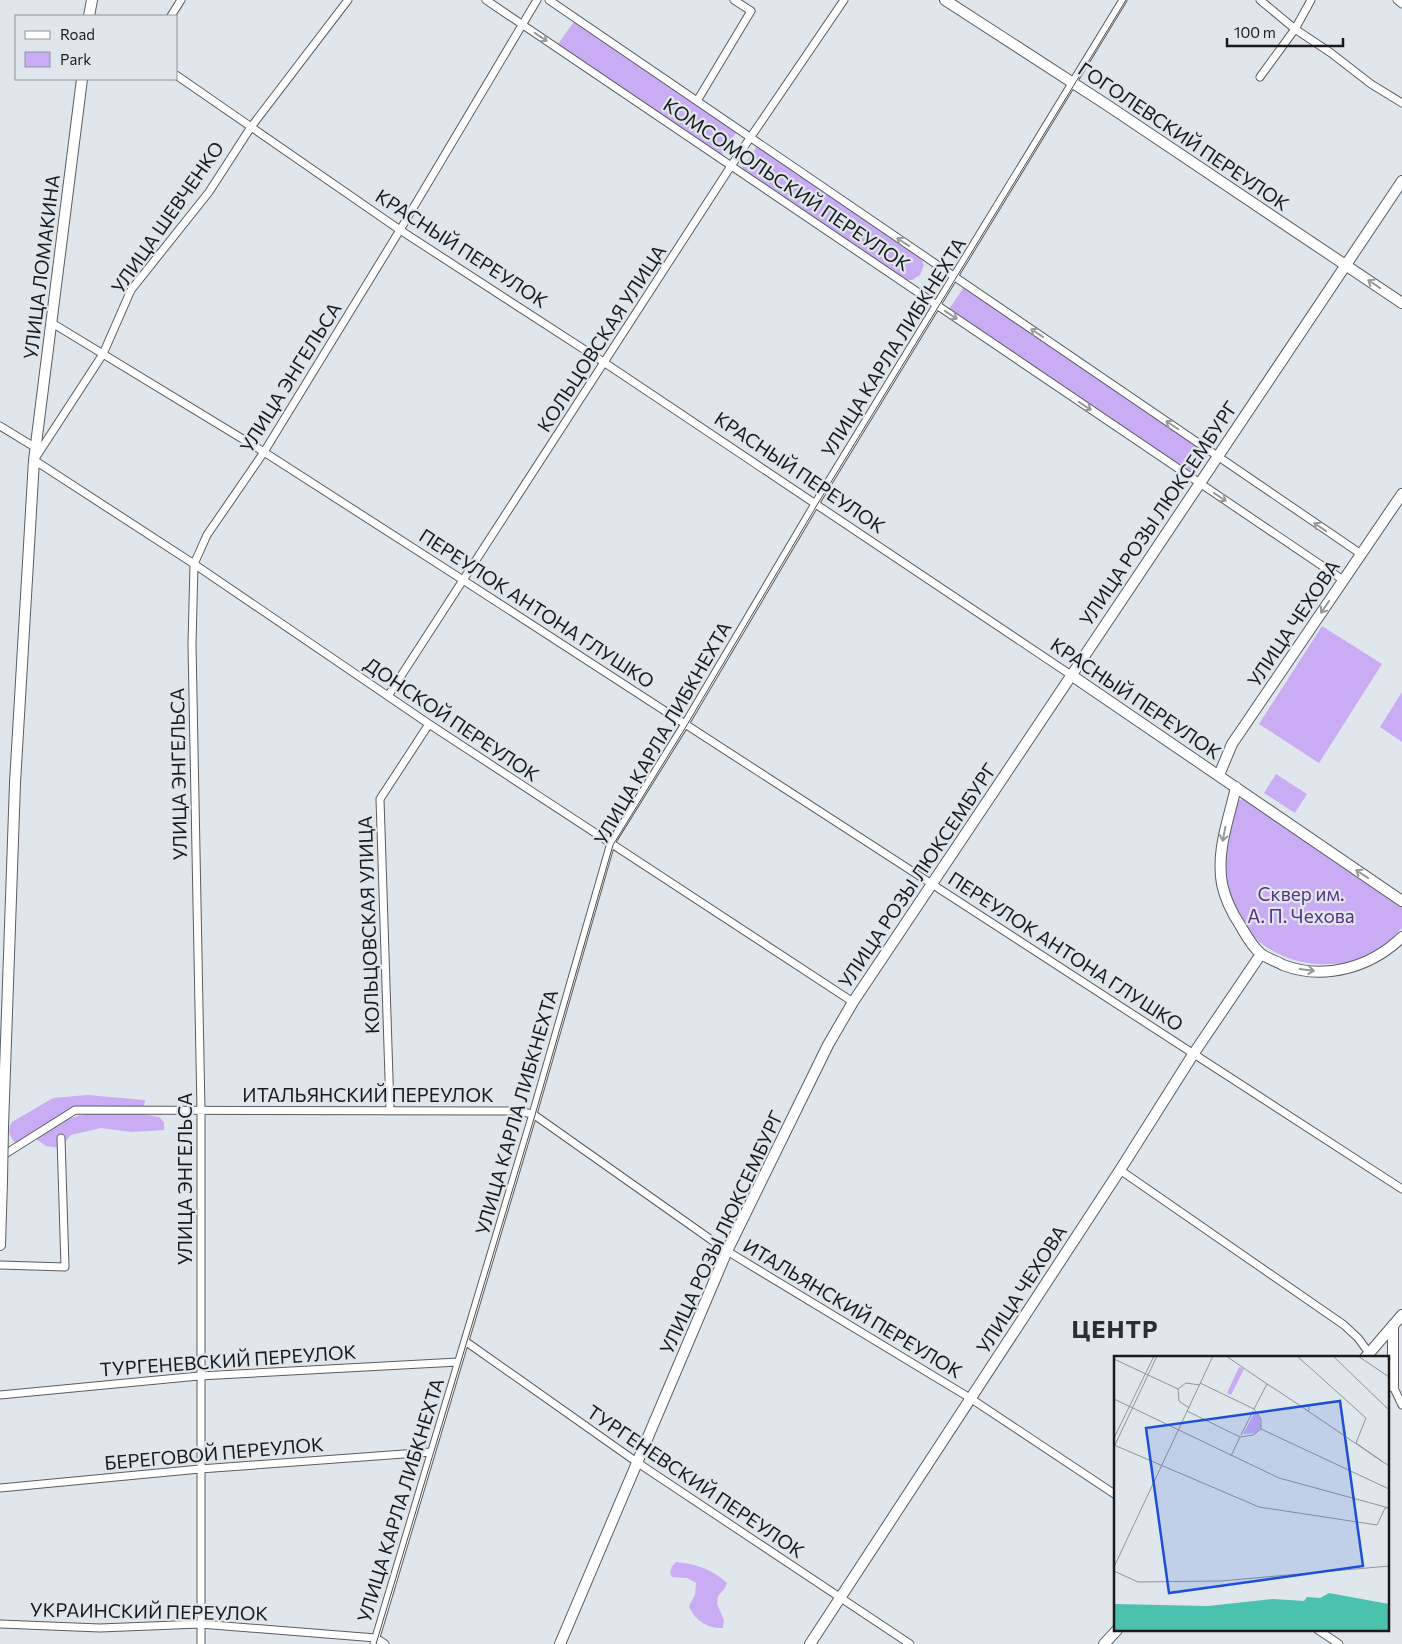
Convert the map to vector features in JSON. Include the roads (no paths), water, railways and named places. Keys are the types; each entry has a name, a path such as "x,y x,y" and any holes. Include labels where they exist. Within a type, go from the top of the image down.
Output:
{"street":[{"path":"89,15 92,0"},
{"path":"172,15 181,0"},
{"name":"УЛИЦА ШЕВЧЕНКО","path":"0,1245 14,783 34,460 103,354 131,290 209,192 251,127 348,0"},
{"name":"КОМСОМОЛЬСКИЙ ПЕРЕУЛОК","path":"486,0 1343,580"},
{"name":"УЛИЦА ЭНГЕЛЬСА","path":"201,1644 200,1111 192,644 194,564 206,535 264,452 400,230 537,0"},
{"name":"КОМСОМОЛЬСКИЙ ПЕРЕУЛОК","path":"549,0 1361,554"},
{"path":"697,101 751,11 734,0"},
{"name":"КОЛЬЦОВСКАЯ УЛИЦА","path":"388,696 731,166 752,138 844,0"},
{"name":"ГОГОЛЕВСКИЙ ПЕРЕУЛОК","path":"945,0 1402,303"},
{"name":"УЛИЦА КАРЛА ЛИБКНЕХТА","path":"375,1641 533,1114 611,843 685,724 815,504 1123,0"},
{"path":"1260,0 1295,29 1331,53 1371,84 1402,103"},
{"path":"1260,77 1295,29 1311,0"},
{"path":"1397,0 1402,4"},
{"name":"КРАСНЫЙ ПЕРЕУЛОК","path":"178,76 400,230 605,363 1071,675 1402,901"},
{"name":"УЛИЦА ЛОМАКИНА","path":"34,460 82,80"},
{"name":"УЛИЦА РОЗЫ ЛЮКСЕМБУРГ","path":"560,1644 728,1251 828,1045 932,883 1402,181"},
{"name":"ПЕРЕУЛОК АНТОНА ГЛУШКО","path":"52,323 264,452 1402,1189"},
{"path":"0,426 36,448"},
{"name":"ДОНСКОЙ ПЕРЕУЛОК","path":"34,460 194,564 429,724 854,1002"},
{"name":"УЛИЦА ЧЕХОВА","path":"1218,774 1232,744 1402,494"},
{"name":"КОЛЬЦОВСКАЯ УЛИЦА","path":"390,1109 380,799 429,724"},
{"path":"1236,787 1224,831 1221,868 1222,884 1233,916 1248,940 1261,954 1290,967 1307,971 1341,970 1374,958 1402,937"},
{"name":"УЛИЦА ЧЕХОВА","path":"810,1644 1261,954"},
{"name":"ИТАЛЬЯНСКИЙ ПЕРЕУЛОК","path":"0,1158 75,1110 390,1109 516,1111 533,1114 728,1251 970,1398 1114,1494"},
{"path":"0,1265 66,1267 61,1138"},
{"path":"1120,1170 1344,1325 1370,1352"},
{"path":"1370,1352 1402,1315"},
{"path":"1393,1325 1390,1386 1402,1405"},
{"name":"ТУРГЕНЕВСКИЙ ПЕРЕУЛОК","path":"465,1342 638,1462 910,1644"},
{"path":"1370,1352 1384,1345 1390,1348 1392,1352"},
{"name":"ТУРГЕНЕВСКИЙ ПЕРЕУЛОК","path":"0,1395 199,1376 458,1362"},
{"name":"БЕРЕГОВОЙ ПЕРЕУЛОК","path":"0,1488 200,1469 431,1452"},
{"name":"УКРАИНСКИЙ ПЕРЕУЛОК","path":"0,1624 100,1628 200,1624 375,1641 385,1644"},
{"path":"1104,1644 1115,1632"},
{"path":"1321,1632 1339,1644"}],"tram line":[{"path":"376,1644 535,1115 613,845 687,725 817,505 1126,0"}],"district":[{"name":"ЦЕНТР","path":"1115,1328"}],"park label":[{"name":"Сквер им. А. П. Чехова","path":"1301,904"}]}
